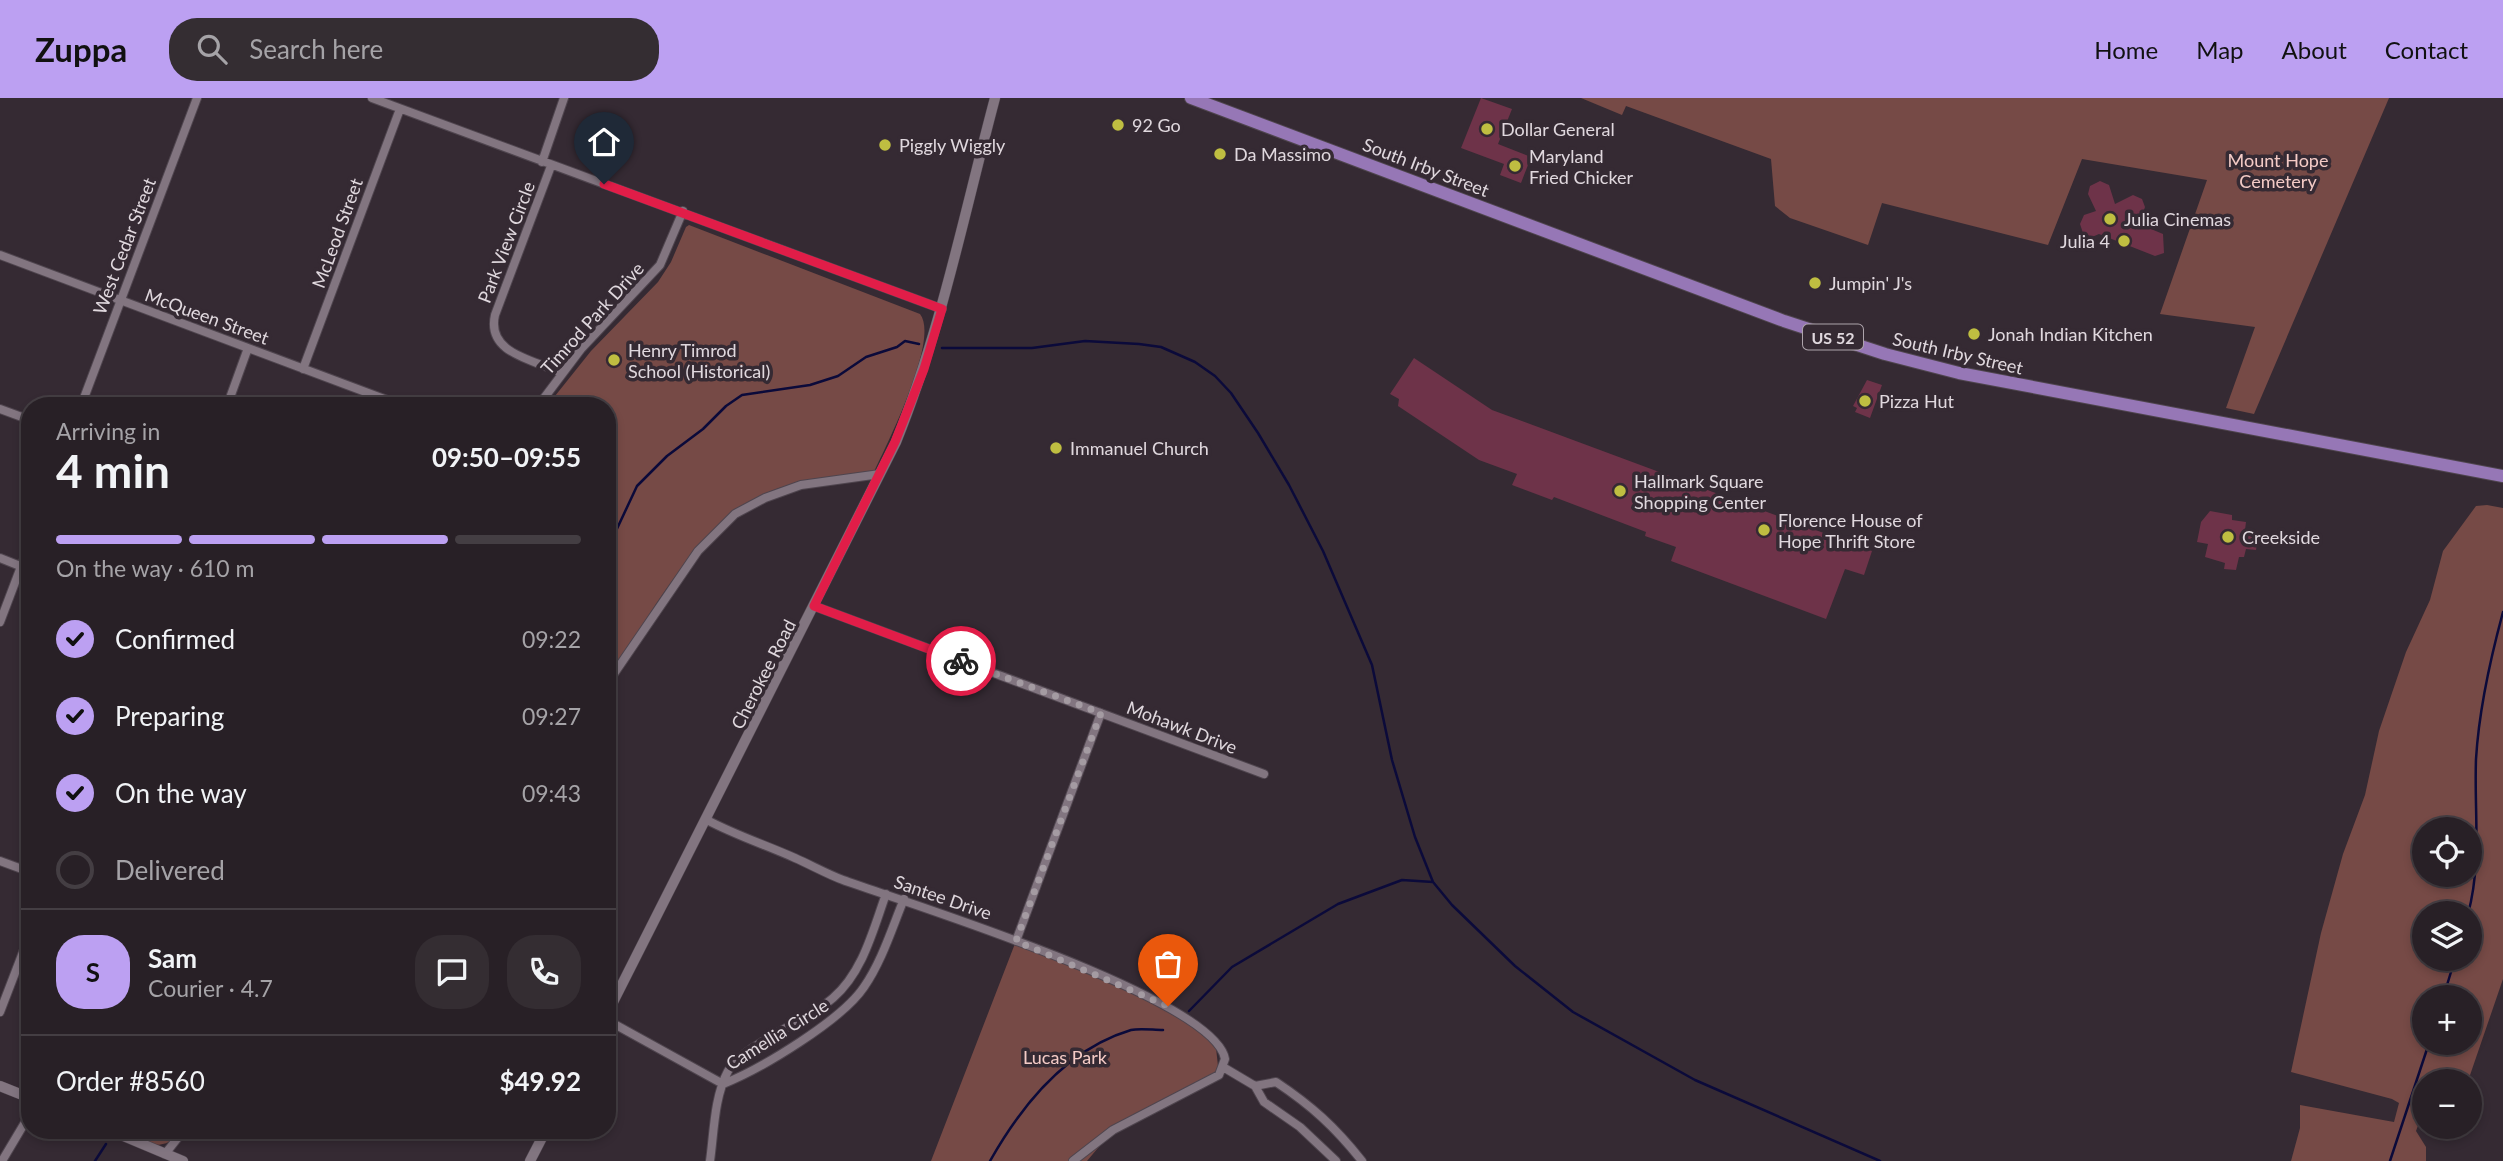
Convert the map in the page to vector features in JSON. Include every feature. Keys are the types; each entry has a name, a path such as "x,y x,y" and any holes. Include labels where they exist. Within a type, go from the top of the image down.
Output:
{"main road":[{"name":"South Irby Street","path":"1191,98 1784,321 1885,354 2047,391 2503,477"}],"street":[{"name":"West Cedar Street","path":"84,397 197,98"},
{"path":"372,98 942,309"},
{"path":"541,162 564,98"},
{"name":"Cherokee Road","path":"616,999 880,474 912,400 942,309 995,98"},
{"name":"McLeod Street","path":"303,369 400,109"},
{"name":"Park View Circle","path":"551,166 495,315 494,332 496,341 504,348 562,373"},
{"name":"Timrod Park Drive","path":"545,397 562,373 660,265 683,211"},
{"name":"McQueen Street","path":"0,255 371,397"},
{"path":"229,397 248,348"},
{"path":"0,409 21,417"},
{"path":"616,671 698,551 735,514 765,498 801,485 880,474"},
{"path":"0,558 21,566"},
{"path":"0,622 21,577"},
{"name":"Mohawk Drive","path":"814,606 1264,774"},
{"path":"1016,941 1101,713"},
{"name":"Santee Drive","path":"707,820 841,879 904,899 1016,941 1168,1006 1216,1039 1225,1055 1223,1067"},
{"path":"0,861 21,869"},
{"name":"Camellia Circle","path":"710,1161 723,1084 728,1072 745,1054 814,1013 847,983 865,954 886,894"},
{"name":"Camellia Circle","path":"723,1084 745,1076 848,1007 874,970 904,899"},
{"path":"0,1012 21,957"},
{"path":"616,1022 723,1084"},
{"path":"1073,1161 1113,1130 1212,1081 1223,1067 1255,1086 1264,1101 1300,1127 1336,1161"},
{"path":"1255,1086 1276,1083 1301,1099 1325,1116 1362,1161"},
{"path":"0,1086 21,1094"},
{"path":"2,1161 21,1129"},
{"path":"130,1139 183,1161"},
{"path":"165,1154 177,1139"},
{"path":"530,1161 541,1139"}],"green space":[{"name":"Mount Hope Cemetery","path":"1581,98 2389,98 2254,414 2226,408 2255,327 2160,314 2207,180 2082,159 2048,245 1882,203 1868,245 1790,218 1775,206 1771,159 1626,106 1622,115"},
{"path":"689,225 920,314 924,327 923,345 918,368 900,416 874,472 779,488 751,501 725,520 680,570 616,666 616,397 554,397 591,351 658,282 671,262"},
{"path":"2476,506 2503,508 2503,979 2482,1040 2482,985 2412,985 2412,1055 2477,1055 2472,1069 2412,1069 2412,1139 2421,1139 2426,1147 2426,1161 2291,1161 2300,1128 2300,1105 2394,1122 2399,1103 2291,1072 2321,933 2343,854 2365,795 2379,731 2406,652 2430,600 2443,551"},
{"name":"Lucas Park","path":"1016,941 1144,994 1215,1039 1219,1075 1113,1130 1087,1161 931,1161"},
{"path":"132,1139 174,1139 157,1145"}],"building":[{"name":"Dollar General","path":"1481,98 1512,109 1498,144 1531,157 1521,183 1500,175 1504,164 1461,148"},
{"name":"Julia Cinemas","path":"2100,181 2109,185 2115,204 2133,195 2142,199 2145,207 2139,224 2163,234 2164,253 2155,256 2099,234 2092,237 2083,233 2080,224 2084,215 2096,211 2088,194 2090,186"},
{"name":"Hallmark Square Shopping Center","path":"1414,358 1492,410 1872,551 1864,575 1845,569 1826,619 1671,561 1676,547 1645,536 1646,532 1554,497 1552,500 1512,485 1517,474 1479,460 1398,406 1399,399 1390,394"},
{"name":"Pizza Hut","path":"1867,380 1882,385 1870,418 1855,412 1857,408 1853,406"},
{"name":"Creekside","path":"2210,511 2232,515 2232,520 2246,522 2245,530 2259,532 2256,550 2246,549 2244,557 2239,557 2236,570 2224,569 2225,563 2205,557 2208,544 2197,542 2201,522"}],"waterway":[{"path":"616,531 637,486 667,456 742,395 810,385 838,376 866,357 897,347 905,341 919,344"},
{"path":"942,348 1032,348 1085,341 1139,344 1161,347 1195,362 1215,376 1231,393 1258,433 1323,551 1372,665 1392,760 1415,837 1433,882 1452,905 1515,966 1573,1012 1695,1080 1880,1161"},
{"path":"2471,901 2476,856 2477,740 2486,685 2503,612"},
{"path":"1189,1011 1232,967 1338,904 1402,880 1433,882"},
{"path":"2447,985 2451,971"},
{"path":"990,1161 1031,1100 1066,1065 1108,1039 1131,1030 1163,1030"},
{"path":"2390,1161 2425,1055"},
{"path":"95,1161 106,1144"}],"way so far":[{"path":"961,661 1101,713 1016,941 1168,1006"}],"place":[{"name":"92 Go","path":"1118,125"},
{"name":"Dollar General","path":"1487,129"},
{"name":"Piggly Wiggly","path":"885,145"},
{"name":"Da Massimo","path":"1220,154"},
{"name":"Maryland Fried Chicker","path":"1515,166"},
{"name":"Julia Cinemas","path":"2110,219"},
{"name":"Julia 4","path":"2124,241"},
{"name":"Jumpin' J's","path":"1815,283"},
{"name":"Jonah Indian Kitchen","path":"1974,334"},
{"name":"Henry Timrod School (Historical)","path":"614,360"},
{"name":"Pizza Hut","path":"1865,401"},
{"name":"Immanuel Church","path":"1056,448"},
{"name":"Hallmark Square Shopping Center","path":"1620,491"},
{"name":"Florence House of Hope Thrift Store","path":"1764,530"},
{"name":"Creekside","path":"2228,537"}],"route":[{"path":"604,184 942,309 924,369 895,442 814,606 961,661"}]}
